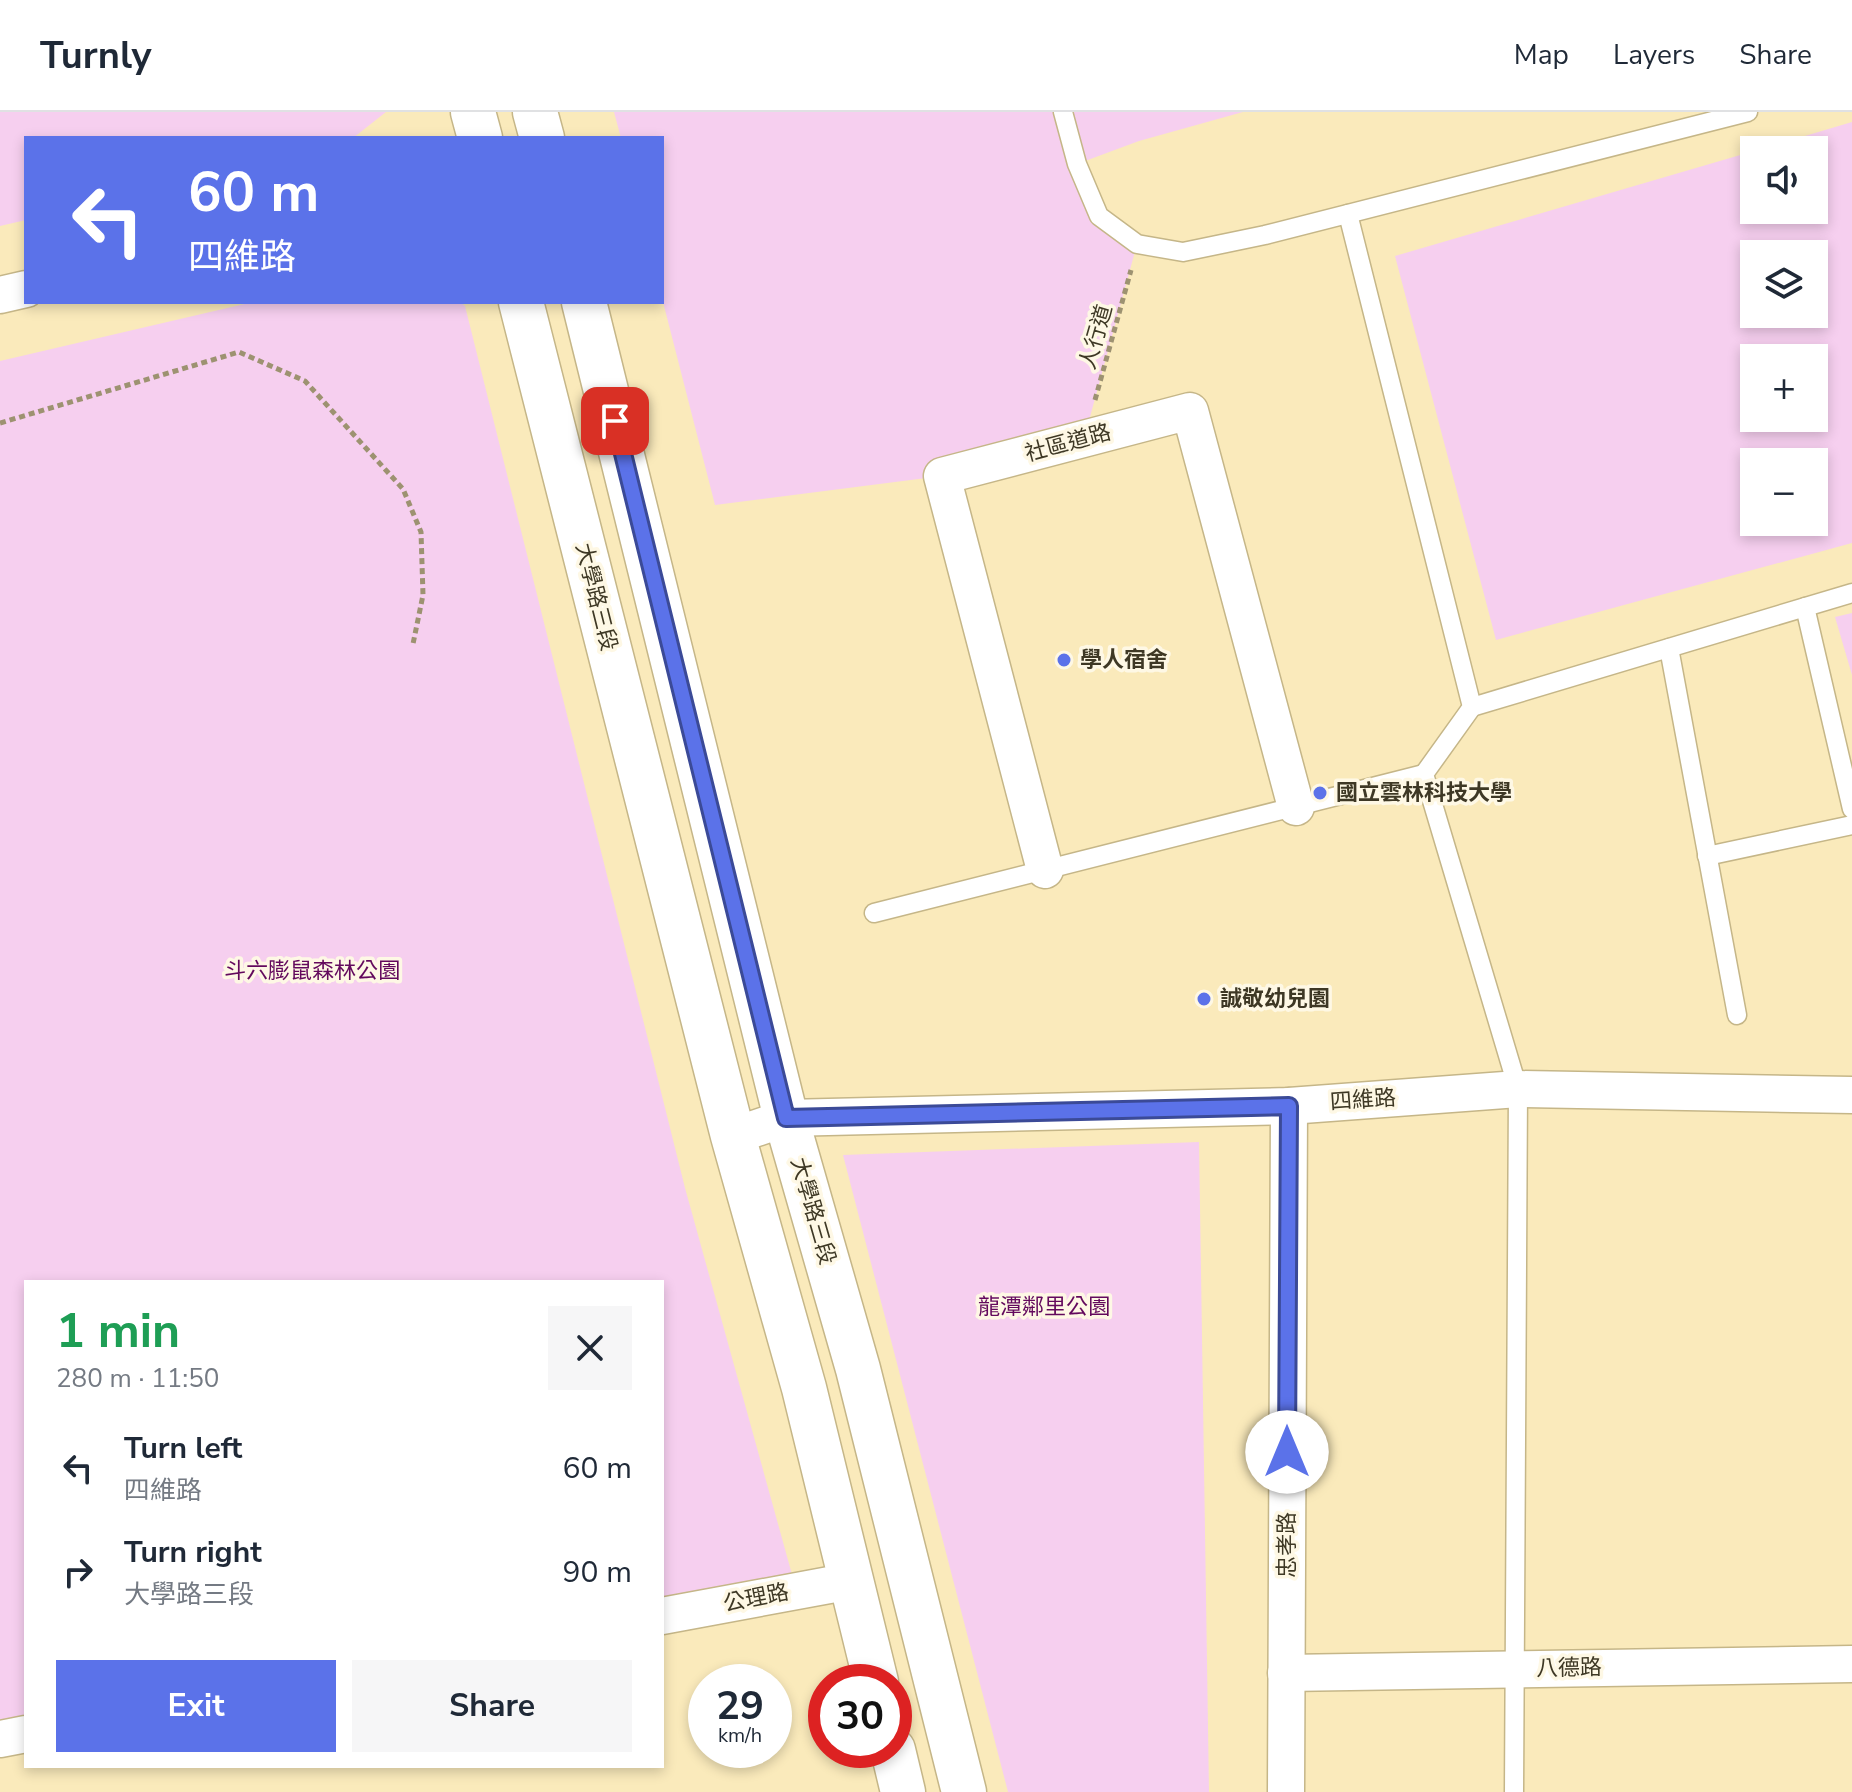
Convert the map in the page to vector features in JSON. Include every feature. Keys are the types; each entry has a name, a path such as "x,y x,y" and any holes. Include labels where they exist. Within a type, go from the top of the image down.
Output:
{"street":[{"path":"473,112 479,136"},
{"path":"535,112 541,136"},
{"path":"0,295 24,289"},
{"name":"大學路三段","path":"522,304 733,1136 804,1388 872,1664"},
{"name":"大學路三段","path":"584,304 786,1118 858,1369 964,1792"},
{"name":"社區道路","path":"1045,870 942,476 1190,411 1296,807"},
{"name":"四維路","path":"733,1136 786,1118 1289,1106 1518,1089 1852,1095"},
{"name":"忠孝路","path":"1286,1792 1289,1106"},
{"name":"公理路","path":"664,1616 851,1581"},
{"name":"八德路","path":"1286,1673 1852,1664"},
{"path":"0,1739 24,1734"},
{"path":"897,1768 903,1792"}],"lane":[{"path":"1063,112 1077,164 1099,216 1137,244 1183,252 1348,214 1748,112"},
{"path":"1348,214 1472,707"},
{"path":"874,913 1424,774 1472,707 1852,593"},
{"path":"1805,607 1852,809"},
{"path":"1669,648 1737,1015"},
{"path":"1424,774 1518,1089 1514,1792"},
{"path":"1707,856 1852,825"}],"path":[{"name":"人行道","path":"1084,439 1137,244"},
{"path":"0,423 239,352 305,381 403,489 421,532 423,595 413,644"}],"green space":[{"path":"0,112 386,112 356,136 24,136 24,220 0,226"},
{"path":"614,112 1243,112 1139,141 1077,164 1099,216 1137,244 1084,439 942,476 715,505 664,304 664,136 620,136"},
{"path":"1852,122 1852,543 1496,640 1395,256 1740,155 1740,224 1828,224 1828,136 1805,136"},
{"name":"斗六膨鼠森林公園","path":"244,304 465,306 685,1188 801,1607 664,1631 664,1280 24,1280 24,1740 0,1744 0,361"},
{"path":"1852,613 1852,675 1835,617"},
{"name":"龍潭鄰里公園","path":"1199,1142 1209,1792 1008,1792 843,1155"}],"place":[{"name":"學人宿舍","path":"1064,660"},
{"name":"國立雲林科技大學","path":"1320,793"},
{"name":"誠敬幼兒園","path":"1204,999"}],"route":[{"path":"615,421 786,1118 1289,1106 1287,1452"}]}
